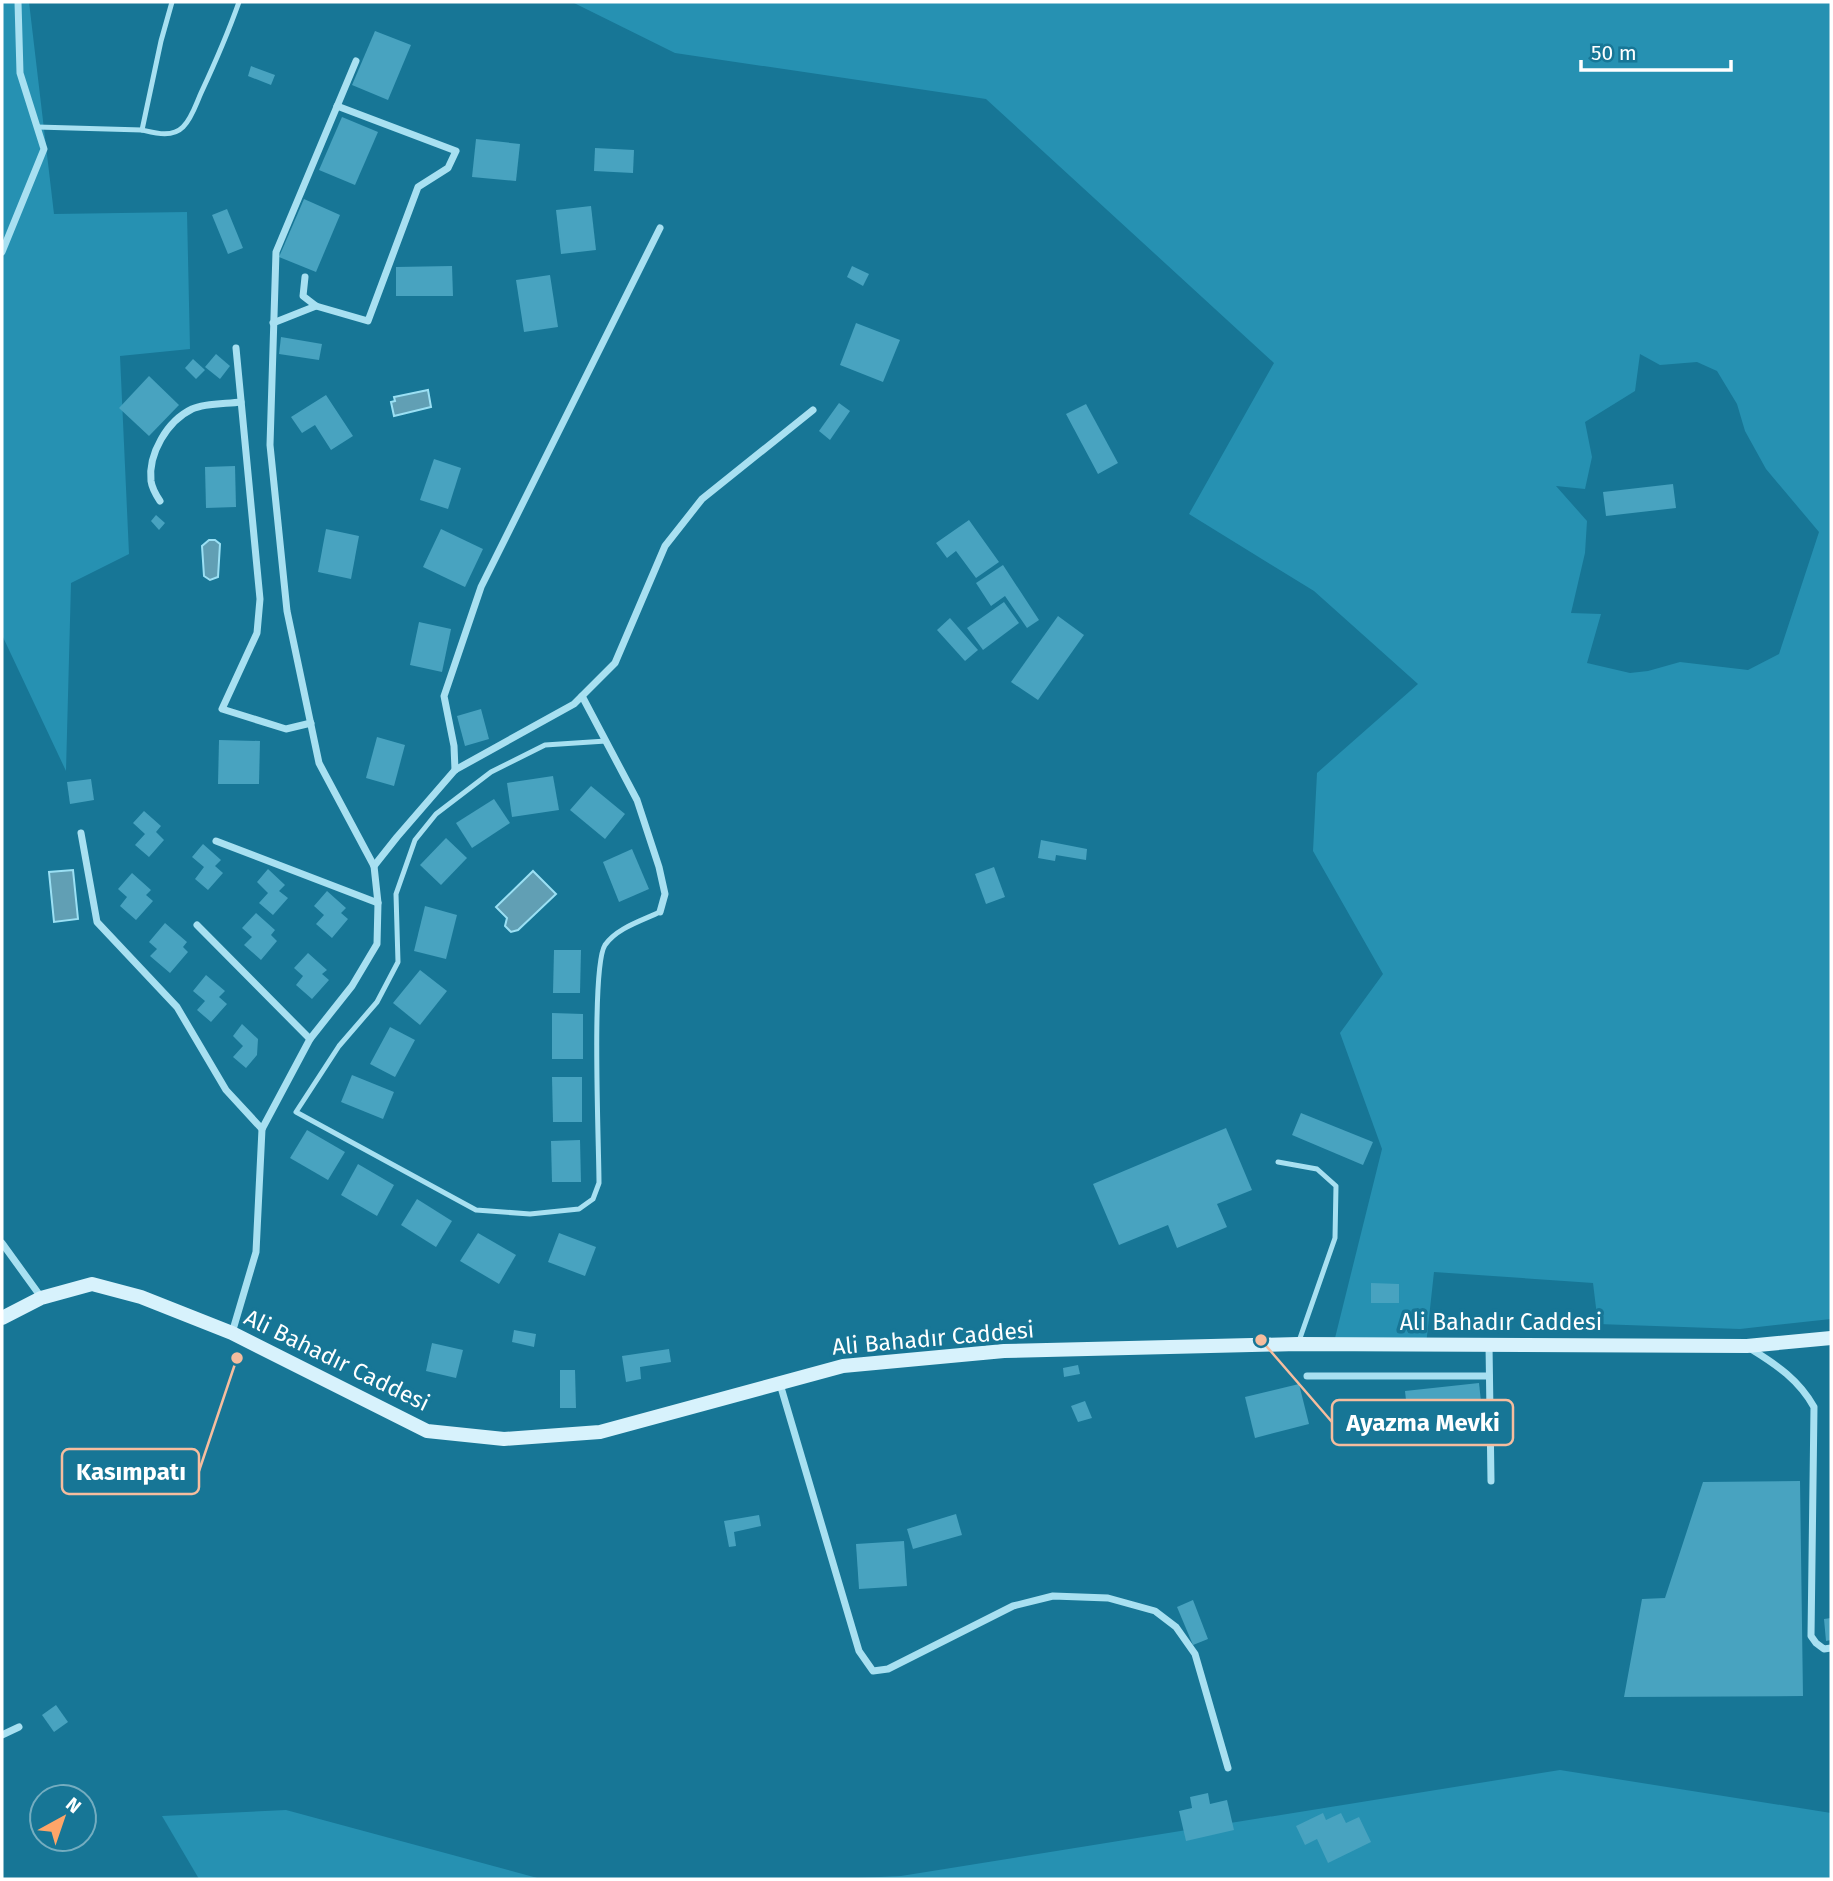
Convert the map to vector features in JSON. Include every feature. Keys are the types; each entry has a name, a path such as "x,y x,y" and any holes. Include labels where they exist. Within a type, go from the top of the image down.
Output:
{"main road":[{"name":"Ali Bahadır Caddesi","path":"2,1318 41,1298 92,1284 141,1297 232,1333 427,1430 504,1439 600,1432 843,1366 1004,1352 1298,1344 1747,1346 1831,1338"}],"street":[{"path":"2,251 44,149 20,73 18,2"},
{"path":"232,1333 256,1252 262,1129 310,1039 352,986 377,944 378,903 374,866 319,763 310,723 287,611 270,445 276,252 356,61"},
{"path":"305,277 303,296 316,306 368,321 418,187 448,168 456,151 337,107"},
{"path":"455,770 454,746 444,696 481,587 660,228"},
{"path":"273,323 316,306"},
{"path":"236,348 260,599 257,633 222,709 286,729 310,723"},
{"path":"160,501 151,484 151,465 159,442 176,420 194,408 241,402"},
{"path":"374,866 455,770 574,704 615,663 665,547 702,499 813,410"},
{"path":"582,696 637,800 665,894 660,912"},
{"path":"81,833 97,922 177,1007 226,1090 262,1129"},
{"path":"216,841 378,903"},
{"path":"197,925 310,1039"},
{"path":"2,1243 41,1298"},
{"path":"1489,1345 1491,1481"},
{"path":"1747,1346 1781,1368 1804,1389 1814,1407 1811,1636 1824,1649 1831,1648"},
{"path":"1307,1376 1489,1376"},
{"path":"780,1383 859,1651 873,1671 888,1669 1013,1606 1053,1595 1108,1598 1156,1611 1176,1627 1195,1654 1228,1768"},
{"path":"2,1735 19,1727"}],"lane":[{"path":"142,130 172,2"},
{"path":"37,127 142,130 157,134 172,133 183,128 224,44 239,2"},
{"path":"606,741 545,745 491,772 436,814 415,840 396,894 398,962 377,1002 339,1046 296,1112 476,1210 530,1214 579,1209 593,1199 599,1183 597,998 603,948 615,933 660,912"},
{"path":"1278,1163 1317,1169 1336,1186 1335,1238 1298,1344"}],"shaded area":[{"path":"2,2 29,2 54,214 187,212 190,349 120,356 129,554 71,583 66,771 2,635"},
{"path":"572,2 1831,2 1831,1319 1740,1329 1598,1324 1593,1283 1434,1272 1426,1345 1335,1338 1382,1149 1340,1033 1383,974 1313,851 1317,773 1418,684 1314,591 1189,514 1274,363 986,99 675,53","holes":["1640,354 1660,365 1697,362 1717,371 1737,404 1745,431 1766,469 1819,532 1779,654 1748,670 1680,662 1630,673 1587,663 1601,614 1571,613 1585,553 1587,521 1556,486 1585,489 1592,457 1585,422 1635,391"]},
{"path":"428,390 431,407 394,416 391,402 395,401 394,397"},
{"path":"209,540 220,544 218,577 210,580 204,576 202,546"},
{"path":"73,870 78,919 54,922 49,872"},
{"path":"533,871 556,894 518,930 511,932 505,926 507,918 496,907"},
{"path":"1560,1770 1831,1813 1831,1879 836,1879 901,1876"},
{"path":"286,1810 541,1879 199,1879 162,1816"}],"building":[{"path":"375,31 411,45 388,100 352,85"},
{"path":"251,66 275,75 271,85 248,76"},
{"path":"342,117 378,132 355,185 319,170"},
{"path":"476,139 520,144 516,181 472,177"},
{"path":"595,148 634,150 633,173 594,171"},
{"path":"304,199 340,215 316,272 279,257"},
{"path":"591,206 596,250 561,254 556,210"},
{"path":"227,209 243,248 228,254 212,215"},
{"path":"452,266 453,296 396,296 396,267"},
{"path":"852,266 869,274 863,286 847,277"},
{"path":"550,275 558,327 524,332 516,280"},
{"path":"856,323 900,340 883,382 840,365"},
{"path":"281,337 322,344 319,360 279,354"},
{"path":"216,354 230,366 220,379 205,367"},
{"path":"193,359 205,370 196,379 185,368"},
{"path":"149,376 179,405 149,436 119,408"},
{"path":"326,395 353,436 331,450 315,425 302,433 291,417"},
{"path":"839,403 850,411 830,440 819,431"},
{"path":"1086,404 1118,463 1098,474 1066,414"},
{"path":"434,459 461,468 448,509 420,500"},
{"path":"235,466 236,507 206,508 205,467"},
{"path":"1673,484 1676,508 1606,516 1603,492"},
{"path":"156,515 165,523 159,530 151,521"},
{"path":"969,520 999,562 976,578 956,551 947,558 936,543"},
{"path":"326,529 359,536 351,579 318,572"},
{"path":"441,529 483,549 465,587 423,567"},
{"path":"1003,565 1039,620 1027,628 1005,596 991,606 976,583"},
{"path":"1004,602 1019,623 983,650 967,628"},
{"path":"1058,616 1084,635 1038,700 1011,682"},
{"path":"950,618 978,650 965,661 937,630"},
{"path":"419,622 451,629 442,672 410,665"},
{"path":"481,709 489,739 465,746 457,716"},
{"path":"377,737 405,745 394,786 366,778"},
{"path":"219,740 260,741 259,784 218,784"},
{"path":"553,776 559,810 512,817 507,783"},
{"path":"91,779 94,800 70,804 67,782"},
{"path":"591,786 625,814 605,839 570,810"},
{"path":"494,799 510,823 472,848 456,823"},
{"path":"144,811 161,826 156,832 164,840 149,857 135,845 145,834 133,823"},
{"path":"446,838 467,858 441,885 420,865"},
{"path":"1041,840 1087,849 1086,860 1056,855 1055,861 1038,858"},
{"path":"203,844 221,860 215,866 223,873 208,890 195,879 204,867 192,857"},
{"path":"632,849 649,889 619,902 603,862"},
{"path":"994,867 1005,897 986,904 975,874"},
{"path":"268,869 285,885 279,891 288,898 273,915 259,903 268,893 257,882"},
{"path":"132,873 151,890 146,895 153,901 136,920 120,906 127,897 118,889"},
{"path":"327,891 346,908 341,913 348,919 332,938 316,924 324,915 314,906"},
{"path":"425,906 457,915 446,959 414,951"},
{"path":"256,913 275,930 271,935 277,941 261,960 244,945 252,937 242,928"},
{"path":"165,923 187,942 183,947 188,952 170,973 150,956 157,949 149,942"},
{"path":"554,950 581,950 580,993 553,993"},
{"path":"308,953 327,970 322,974 329,980 312,999 296,985 303,976 294,968"},
{"path":"420,970 447,991 420,1025 393,1003"},
{"path":"206,975 225,991 219,997 227,1004 211,1022 197,1010 205,1001 193,991"},
{"path":"552,1013 583,1014 583,1059 552,1059"},
{"path":"242,1024 258,1039 257,1055 246,1068 233,1057 243,1046 233,1036"},
{"path":"390,1027 415,1040 395,1077 370,1064"},
{"path":"352,1075 394,1092 383,1119 341,1102"},
{"path":"552,1077 582,1077 582,1122 553,1122"},
{"path":"1301,1113 1373,1142 1363,1165 1292,1135"},
{"path":"1226,1128 1252,1190 1217,1204 1227,1227 1177,1248 1168,1225 1119,1245 1093,1184"},
{"path":"307,1130 345,1152 328,1180 290,1158"},
{"path":"580,1140 581,1182 552,1182 551,1141"},
{"path":"358,1164 394,1185 377,1216 341,1195"},
{"path":"417,1199 452,1221 436,1247 401,1225"},
{"path":"478,1233 516,1255 499,1284 460,1261"},
{"path":"559,1233 596,1247 585,1276 548,1262"},
{"path":"1371,1283 1399,1284 1399,1303 1371,1303"},
{"path":"514,1330 536,1334 534,1347 512,1342"},
{"path":"432,1343 463,1350 456,1378 426,1371"},
{"path":"669,1349 671,1362 640,1367 641,1379 626,1382 622,1356"},
{"path":"1078,1365 1080,1374 1064,1377 1063,1368"},
{"path":"560,1370 575,1370 576,1408 560,1408"},
{"path":"1479,1383 1482,1411 1408,1419 1405,1391"},
{"path":"1299,1384 1309,1424 1255,1438 1245,1397"},
{"path":"1085,1401 1092,1418 1078,1422 1071,1406"},
{"path":"1800,1481 1803,1696 1624,1697 1642,1599 1665,1598 1703,1482"},
{"path":"956,1514 962,1535 913,1549 907,1529"},
{"path":"759,1515 761,1526 734,1532 736,1546 729,1547 724,1521"},
{"path":"904,1541 907,1586 859,1589 856,1544"},
{"path":"1193,1600 1208,1639 1193,1645 1177,1607"},
{"path":"1831,1618 1831,1640 1826,1641 1824,1619"},
{"path":"56,1705 68,1722 54,1732 42,1715"},
{"path":"1208,1793 1210,1804 1227,1800 1234,1830 1186,1841 1179,1811 1192,1808 1190,1797"},
{"path":"1323,1813 1326,1820 1341,1813 1346,1823 1359,1817 1371,1842 1328,1863 1317,1839 1305,1845 1296,1826"}],"place":[{"name":"Ayazma Mevki","path":"1261,1340"},
{"name":"Kasımpatı","path":"237,1358"}]}
